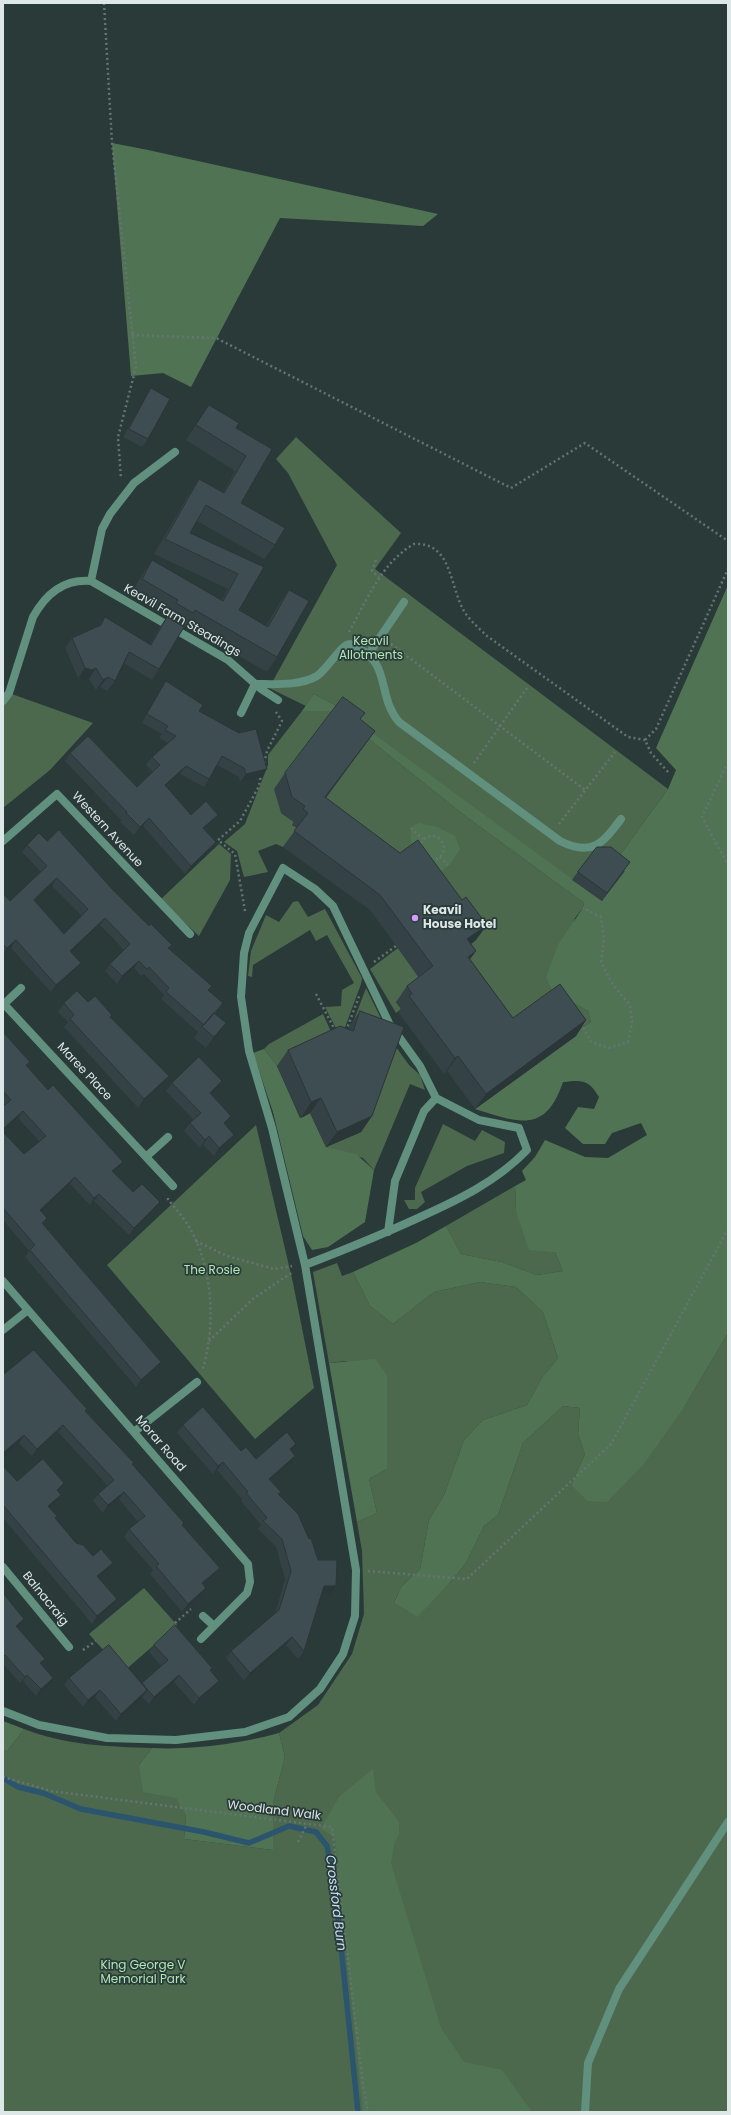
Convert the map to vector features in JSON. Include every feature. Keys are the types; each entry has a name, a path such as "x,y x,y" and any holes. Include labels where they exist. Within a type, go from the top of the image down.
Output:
{"street":[{"path":"3,701 9,693 33,617 39,606 48,595 61,586 81,580 91,581 102,529 122,498 146,472 175,452"},
{"name":"Keavil Farm Steadings","path":"91,581 228,660 255,684 278,700"},
{"path":"368,654 404,602"},
{"path":"241,713 255,684 292,683 316,677 330,666 346,644 353,645 368,654 380,670 392,715 399,722 551,834 568,845 578,849 587,849 598,846 622,820"},
{"name":"Western Avenue","path":"3,841 57,794 190,934"},
{"path":"3,1711 39,1725 107,1738 176,1740 245,1732 288,1717 320,1689 343,1654 355,1616 356,1570 305,1265 272,1128 248,1051 241,997 244,953 249,933 283,868 315,889 333,906 389,1023 420,1066 436,1098 479,1120 520,1128 527,1150 510,1168 460,1200 388,1232 305,1265"},
{"name":"Maree Place","path":"21,988 4,1003 173,1186"},
{"path":"388,1232 395,1181 424,1111 436,1098"},
{"path":"146,1156 168,1137"},
{"name":"Morar Road","path":"3,1281 248,1564 250,1582 247,1593 201,1639"},
{"path":"3,1330 28,1310"},
{"path":"134,1432 197,1382"},
{"name":"Balnacraig","path":"3,1567 69,1647"},
{"path":"203,1616 214,1626"},
{"path":"584,2112 588,2063 619,1989 728,1822"}],"path":[{"path":"104,3 112,143 136,367 118,437 122,498"},
{"path":"132,335 216,338 511,488 585,443 728,541"},
{"path":"346,644 349,633 379,577 393,560 408,547 414,544 430,545 437,550 445,560 464,610 469,618 487,636 628,737 645,740"},
{"path":"376,560 372,571 379,577"},
{"path":"645,740 656,729 728,569"},
{"path":"380,636 585,790"},
{"path":"467,772 501,727 527,688"},
{"path":"264,765 267,751 282,721 276,712 278,700"},
{"path":"645,740 651,753 668,772"},
{"path":"551,834 615,752"},
{"path":"728,762 702,818 728,866"},
{"path":"249,933 235,854 218,840 240,821 258,786 262,772"},
{"path":"412,828 423,839"},
{"path":"432,836 441,840 444,848 440,857 432,861 423,857 420,848 423,839 432,836"},
{"path":"440,857 448,865"},
{"path":"579,1020 591,1042 609,1048 628,1042 632,1023 630,1005 613,985 601,962 604,939 601,917 583,908"},
{"path":"344,1036 365,972 396,946"},
{"path":"316,994 338,1036"},
{"path":"173,1186 168,1199 186,1222 196,1241 207,1277 211,1307 209,1341 197,1382"},
{"path":"356,1570 467,1579 611,1444 728,1229"},
{"path":"196,1241 227,1256 274,1269 305,1265"},
{"path":"209,1341 254,1298 305,1265"},
{"name":"Woodland Walk","path":"3,1777 51,1791 332,1827 362,2084 368,2112"},
{"path":"298,1842 306,1824"}],"green space":[{"path":"112,143 438,214 423,226 280,218 191,387 163,373 131,376"},
{"name":"Keavil Allotments","path":"296,437 401,533 375,569 668,789 615,862 591,855 572,880 335,705 314,694 306,706 269,688 337,565 288,473 276,459"},
{"path":"728,585 728,1333 685,1406 643,1465 607,1502 588,1501 571,1485 585,1454 578,1434 580,1408 563,1406 523,1443 498,1515 484,1526 466,1563 447,1586 417,1617 394,1603 401,1587 420,1569 429,1520 444,1495 464,1440 483,1420 527,1405 543,1376 558,1358 543,1312 516,1287 480,1282 434,1292 393,1324 370,1306 353,1272 416,1243 446,1226 461,1254 502,1262 537,1275 563,1271 555,1252 529,1250 516,1211 515,1186 526,1180 522,1171 535,1157 545,1140 585,1157 608,1158 647,1135 641,1123 612,1133 605,1144 583,1144 565,1128 578,1107 594,1109 599,1097 592,1087 580,1081 563,1082 556,1099 548,1110 539,1117 528,1120 504,1118 475,1109 575,1036 574,1033 591,1022 588,1011 553,992 546,977 559,943 583,908 584,903 464,815 355,728 331,711 302,711 314,694 335,705 602,901 615,862 668,789 676,770 656,748"},
{"path":"9,693 93,723 50,770 3,808 3,701"},
{"path":"302,711 331,711 355,728 464,815 584,903 583,908 575,918 553,992 588,1011 591,1022 574,1033 503,1034 457,954 476,940 411,848 407,855 281,813 294,822 292,825 297,828 283,847 276,844 258,851 268,872 244,877 237,851 224,842 245,824 268,765 268,755"},
{"path":"418,823 437,827 455,836 460,849 451,863 437,875 411,848 411,828"},
{"path":"219,844 231,854 230,880 199,936 160,900"},
{"path":"298,901 308,917 325,909 362,978 341,1038 325,1007 341,1006 342,990 354,983 327,935 316,941 310,930 253,965 252,977 248,976 251,951 266,915 279,922 293,902"},
{"path":"398,948 422,982 396,1002 401,1009 396,1013 370,969"},
{"path":"366,988 393,1043 409,1065 420,1075 425,1090 410,1084 374,1170 363,1158 326,1147 361,1132 351,1028"},
{"path":"323,1014 337,1045 277,1066 264,1049 269,1044"},
{"path":"264,1049 277,1066 300,1118 310,1113 326,1147 356,1154 374,1170 365,1222 328,1247 312,1250 303,1236 273,1112 253,1053"},
{"path":"443,1124 475,1141 482,1130 505,1142 504,1153 467,1166 421,1192 425,1202 417,1209 409,1209 404,1200 415,1200 415,1188"},
{"name":"The Rosie","path":"256,1125 293,1283 314,1388 255,1439 107,1265"},
{"path":"515,1186 516,1211 555,1252 563,1271 537,1275 502,1262 461,1254 446,1226"},
{"name":"King George V Memorial Park","path":"337,1263 342,1276 353,1272 370,1306 393,1324 434,1292 480,1282 516,1287 543,1312 558,1358 543,1376 527,1405 483,1420 464,1440 444,1495 429,1520 420,1569 401,1587 394,1603 416,1616 447,1586 466,1563 484,1526 498,1515 523,1443 563,1406 580,1408 578,1434 585,1454 571,1485 685,1406 728,1333 728,2112 3,2112 3,1750 8,1750 24,1729 55,1739 71,1742 104,1746 152,1748 139,1765 176,1797 186,1816 184,1839 273,1850 273,1803 285,1757 279,1733 318,1705 352,1654 364,1614 362,1551 357,1522 377,1513 369,1479 387,1469 387,1375 345,1361 329,1363 313,1272"},
{"path":"375,1359 387,1375 387,1469 369,1479 377,1513 357,1522 329,1363"},
{"path":"144,1588 177,1625 123,1672 89,1634"},
{"path":"3,1721 24,1729 8,1750 3,1750"},
{"path":"279,1733 285,1757 273,1803 273,1850 184,1839 186,1816 176,1798 143,1792 139,1765 152,1748 200,1747 248,1740"},
{"path":"373,1769 376,1792 399,1822 399,1834 394,1844 391,1863 441,2028 464,2062 502,2070 532,2112 363,2112 335,1838 321,1828 339,1797"}],"building":[{"path":"151,388 170,399 148,439 129,429"},
{"path":"209,405 239,423 236,428 272,449 241,503 285,528 275,545 206,505 190,533 264,567 239,610 268,627 289,590 309,601 277,657 195,610 193,613 176,603 178,600 142,579 152,560 223,601 238,574 165,539 199,479 224,493 246,456 196,425"},
{"path":"105,617 151,645 167,617 184,627 159,669 129,652 115,681 108,677 103,680 96,668 92,670 85,668 72,638 101,625"},
{"path":"166,681 203,705 199,711 239,733 256,729 267,769 246,774 244,768 222,756 209,779 186,766 165,785 191,815 206,801 218,815 203,828 216,842 191,866 149,818 140,827 70,753 88,736 137,787 160,765 152,757 176,736 165,730 168,726 147,714"},
{"path":"343,697 365,713 360,719 375,731 325,797 400,853 418,840 462,900 466,897 487,925 467,939 476,951 468,957 513,1018 560,984 586,1020 486,1094 458,1056 455,1058 409,996 412,994 407,986 433,966 380,895 294,831 308,813 303,809 305,806 292,797 285,773"},
{"path":"59,830 113,890 149,926 151,924 172,945 168,948 212,986 208,990 223,1003 204,1025 166,992 169,988 149,967 147,969 139,961 122,976 110,964 130,944 105,918 70,951 81,963 56,985 16,940 7,948 3,944 3,894 10,901 47,866 27,845 39,833 47,841","holes":["57,878 88,909 64,934 34,900"]},
{"path":"597,847 611,847 630,862 607,893 578,872"},
{"path":"77,991 88,1002 95,996 112,1015 110,1017 169,1076 144,1099 70,1019 74,1015 64,1003"},
{"path":"360,1011 404,1027 372,1116 337,1132 321,1098 311,1102 288,1050 340,1026 353,1031"},
{"path":"214,1013 226,1023 214,1037 202,1027"},
{"path":"3,1032 30,1062 26,1065 48,1090 53,1085 123,1162 112,1171 133,1192 142,1184 160,1202 134,1228 99,1194 94,1198 75,1177 40,1210 47,1218 42,1223 161,1362 141,1380 30,1250 35,1245 3,1208 3,1132 24,1154 46,1136 23,1111 3,1129 3,1106 11,1100 3,1091"},
{"path":"199,1057 222,1081 210,1093 231,1116 224,1123 234,1135 219,1148 209,1136 205,1140 190,1123 201,1113 172,1083"},
{"path":"34,1350 87,1409 85,1411 134,1463 132,1464 184,1523 182,1525 220,1568 202,1583 206,1588 188,1604 156,1566 159,1564 129,1529 145,1516 124,1492 108,1505 98,1494 114,1480 63,1425 37,1449 24,1435 3,1453 3,1375"},
{"path":"203,1407 241,1451 246,1447 256,1459 287,1432 296,1444 290,1449 295,1456 269,1479 281,1492 278,1494 298,1514 309,1539 311,1538 318,1560 337,1560 336,1586 324,1586 304,1651 292,1637 250,1673 231,1651 279,1610 291,1571 282,1539 263,1521 267,1518 246,1493 248,1492 223,1462 218,1466 183,1425"},
{"path":"43,1459 64,1483 57,1490 61,1495 48,1506 57,1516 55,1518 76,1543 83,1545 93,1556 101,1549 113,1563 97,1576 117,1599 97,1616 3,1505 3,1466 17,1481"},
{"path":"3,1593 24,1619 16,1626 45,1659 40,1663 53,1678 41,1689 27,1675 25,1677 5,1655 3,1657"},
{"path":"175,1625 212,1668 210,1670 219,1681 199,1698 179,1675 154,1697 142,1683 168,1660 154,1645"},
{"path":"109,1645 147,1690 121,1714 100,1690 88,1700 69,1678"}],"waterway":[{"name":"Crossford Burn","path":"3,1778 18,1787 43,1793 81,1809 204,1832 249,1843 289,1826 316,1832 327,1846 335,1888 358,2112"}],"place":[{"name":"Keavil House Hotel","path":"415,918"}]}
